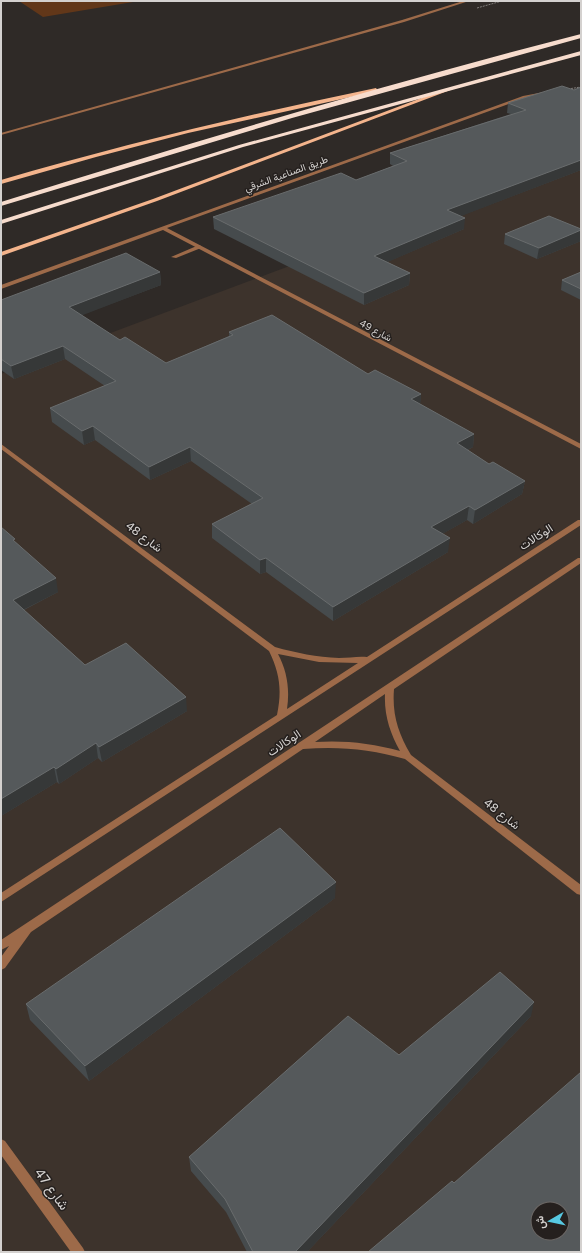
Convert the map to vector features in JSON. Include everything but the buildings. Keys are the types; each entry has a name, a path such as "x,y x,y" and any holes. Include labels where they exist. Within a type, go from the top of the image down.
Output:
{"highway":[{"path":"1,204 226,134 581,36"},
{"name":"طريق الصناعية الشرقي","path":"1,222 242,146 581,53"}],"main road":[{"path":"1,182 113,150 318,102 390,88"},
{"name":"طريق الصناعية الشرقي","path":"1,254 192,186 450,89"}],"street":[{"path":"1,134 395,23 467,1"},
{"name":"طريق الصناعية الشرقي","path":"1,287 524,97 551,92"},
{"name":"شارع 49","path":"163,228 581,447"},
{"path":"174,257 199,247"},
{"name":"شارع 48","path":"1,446 272,649 319,661 369,659"},
{"name":"الوكالات","path":"2,897 581,522"},
{"name":"الوكالات","path":"1,946 581,560"},
{"name":"شارع 48","path":"272,649 280,664 285,680 285,698 281,715"},
{"name":"شارع 48","path":"390,687 388,704 390,722 397,740 408,757 581,891"},
{"name":"شارع 48","path":"301,746 328,743 356,744 382,749 408,757"},
{"path":"1,965 29,927"},
{"name":"شارع 47","path":"1,1145 79,1252"}],"path":[{"path":"551,92 581,87"}],"shaded area":[{"path":"19,1 139,1 43,17"},
{"path":"581,157 581,1252 1,1252 1,374"}]}
